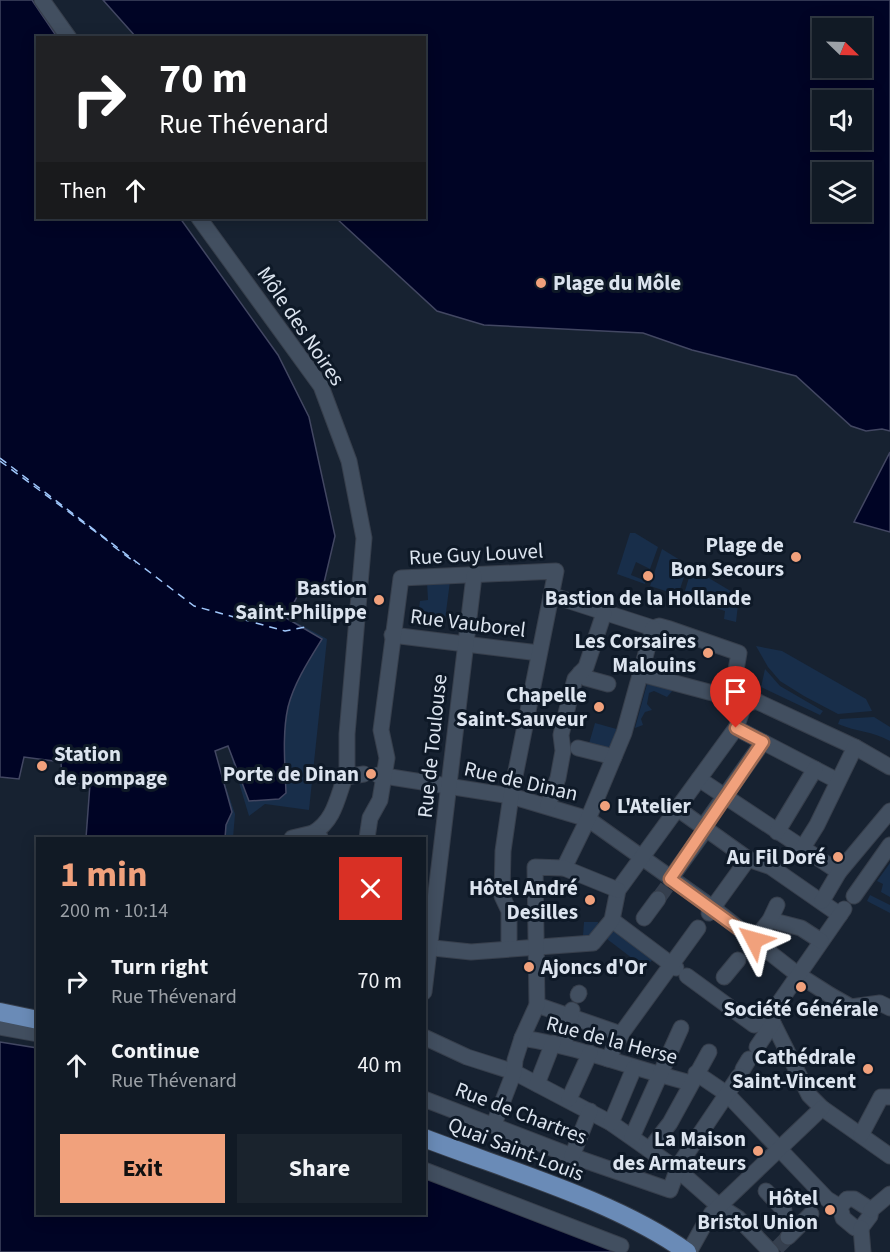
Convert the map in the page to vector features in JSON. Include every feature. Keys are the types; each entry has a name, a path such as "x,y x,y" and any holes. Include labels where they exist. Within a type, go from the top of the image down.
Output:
{"main road":[{"path":"0,1012 36,1020"},
{"name":"Quai Saint-Louis","path":"426,1139 611,1209 664,1235 688,1252"}],"street":[{"path":"42,0 68,36"},
{"name":"Môle des Noires","path":"200,219 321,386 349,461 364,538 347,734 347,775"},
{"name":"Rue Guy Louvel","path":"392,635 399,581 404,576 474,576 556,571 551,595"},
{"name":"Rue de Toulouse","path":"427,948 450,786 474,576"},
{"path":"427,948 491,954 509,948 584,946 599,939 612,920 618,890 736,728 739,653 670,629 659,626 653,628 551,595 511,796 503,851 502,896 509,911 509,948"},
{"path":"604,612 586,667 580,673 565,714 561,735 571,746 614,757"},
{"path":"564,868 588,819 624,731 653,628"},
{"path":"367,837 370,818 380,800 375,775 387,758 381,730 392,635"},
{"name":"Rue Vauborel","path":"392,635 539,653"},
{"path":"580,673 586,678 608,684"},
{"path":"641,674 738,702 756,701 855,747 890,768"},
{"path":"736,728 838,781"},
{"path":"670,881 759,740"},
{"path":"548,805 571,746"},
{"path":"802,849 855,747"},
{"path":"777,832 815,769"},
{"path":"317,836 330,818 347,775"},
{"name":"Rue de Dinan","path":"347,775 375,775 511,796 548,805 588,819 752,943 797,974 849,1006 880,1003 890,1008"},
{"path":"699,779 838,875 856,894 890,845 874,830"},
{"path":"678,809 748,859 771,867 785,894"},
{"path":"822,901 838,875 890,811"},
{"path":"711,910 748,859"},
{"path":"494,1124 514,1072 522,1038 537,1005 535,867 564,868 618,890"},
{"path":"678,1170 773,1021 774,1010 842,912 822,901 785,894"},
{"path":"752,943 770,920 785,894"},
{"path":"637,928 658,899"},
{"path":"612,920 637,928 678,970 717,987 754,1025 773,1021"},
{"path":"770,920 801,928 821,941"},
{"path":"608,1059 621,1034 678,970 698,928"},
{"path":"717,987 738,960"},
{"path":"537,1005 575,1003 621,1034"},
{"path":"537,1084 558,1044 575,1003"},
{"path":"773,1021 804,1087 822,1108 890,1156"},
{"path":"0,1027 36,1034"},
{"path":"632,1137 681,1028"},
{"path":"426,1038 467,1057 514,1072 611,1122 678,1170 711,1215 738,1218 777,1247 798,1224 825,1206 851,1198 870,1210"},
{"name":"Rue de la Herse","path":"522,1038 558,1044 660,1076 694,1078"},
{"path":"649,1150 670,1123 709,1052"},
{"path":"569,1099 590,1053"},
{"path":"611,1122 634,1068"},
{"path":"694,1078 726,1094 778,1148 825,1206 855,1228 861,1228"},
{"path":"861,1135 881,1097 890,1097"},
{"name":"Rue de Chartres","path":"426,1100 494,1124 572,1156 670,1190 678,1170"},
{"path":"688,1252 711,1215 822,1108"},
{"path":"572,1156 590,1111"},
{"path":"426,1171 621,1246"},
{"path":"766,1191 784,1210"},
{"path":"870,1210 890,1194"},
{"path":"863,1252 861,1228 870,1216 870,1210"}],"shaded area":[{"path":"0,0 32,0 56,36 36,36 36,219 181,219 278,355 309,417 335,536 323,587 313,593 299,593 286,618 322,639 298,680 288,707 284,739 286,793 279,799 249,801 228,746 215,751 232,812 226,825 225,837 86,837 90,784 65,783 62,780 61,762 24,757 19,779 0,777"},
{"name":"Plage du Môle","path":"103,0 890,0 890,431 882,429 866,431 851,426 796,376 692,350 643,333 484,325 437,311 337,219 426,219 426,36 135,36"},
{"path":"890,452 890,532 854,522"},
{"path":"630,533 635,533 658,547 650,569 636,562 631,575 646,581 645,584 617,574"},
{"path":"662,549 688,565 678,595 650,586"},
{"path":"692,568 739,596 736,622 724,619 725,611 683,597"},
{"path":"450,581 445,620 418,616 420,601 428,600 427,582"},
{"path":"288,618 327,639 309,810 265,804 249,816 228,746 214,751 235,814 233,837 215,837 210,744"},
{"path":"756,646 782,651 866,699 872,711 838,714 804,696 780,681 768,667"},
{"path":"765,669 780,686 823,711 820,715 761,687"},
{"path":"647,684 673,690 667,697 654,691 649,693 647,704 652,710 645,712 641,719 643,725 635,728"},
{"path":"874,717 890,727 890,741 838,724 840,719"},
{"path":"595,723 620,730 611,753 588,747"},
{"path":"890,863 890,897 881,892 883,884 877,881"},
{"path":"870,895 890,905 890,913 867,901"},
{"path":"584,922 598,922 597,936 583,936"},
{"path":"615,929 653,959 645,968 607,939"},
{"path":"0,1042 36,1048 36,1215 426,1215 426,1176 622,1252 0,1252"}],"ferry route":[{"path":"0,458 194,606 285,631 305,627"},
{"path":"0,461 112,544"},
{"path":"113,546 136,563"}],"tunnel":[{"path":"658,899 669,884"},
{"path":"777,1248 788,1237"}],"place":[{"name":"Plage du Môle","path":"541,283"},
{"name":"Plage de Bon Secours","path":"796,557"},
{"name":"Bastion de la Hollande","path":"648,576"},
{"name":"Bastion Saint-Philippe","path":"379,600"},
{"name":"Les Corsaires Malouins","path":"708,653"},
{"name":"Chapelle Saint-Sauveur","path":"599,707"},
{"name":"Station de pompage","path":"42,766"},
{"name":"Porte de Dinan","path":"371,774"},
{"name":"L'Atelier","path":"605,806"},
{"name":"Au Fil Doré","path":"838,857"},
{"name":"Hôtel André Desilles","path":"590,900"},
{"name":"Ajoncs d'Or","path":"529,967"},
{"name":"Société Générale","path":"801,987"},
{"name":"Cathédrale Saint-Vincent","path":"868,1069"},
{"name":"La Maison des Armateurs","path":"758,1151"},
{"name":"Hôtel Bristol Union","path":"830,1210"}],"route":[{"path":"736,728 763,742 703,827 706,829 670,879 754,940"}]}
